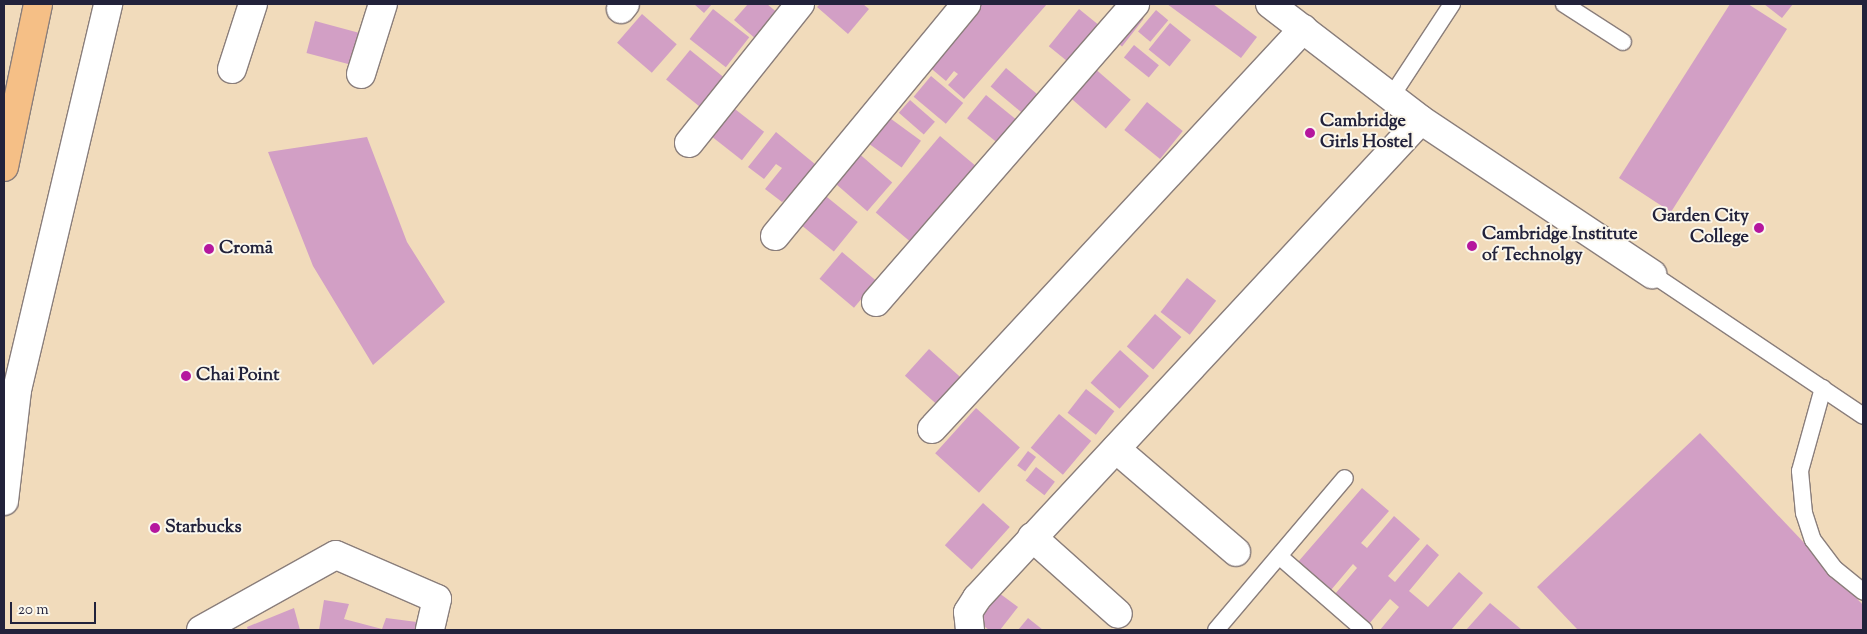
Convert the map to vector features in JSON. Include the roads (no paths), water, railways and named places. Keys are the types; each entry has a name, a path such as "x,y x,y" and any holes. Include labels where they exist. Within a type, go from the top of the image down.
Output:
{"highway":[{"path":"4,167 38,4"}],"street":[{"path":"4,501 17,390 108,4"},
{"path":"232,69 254,4"},
{"path":"361,74 383,4"},
{"path":"689,143 800,4"},
{"path":"775,236 966,4"},
{"path":"876,302 1135,4"},
{"path":"1270,4 1421,120 1652,274"},
{"path":"932,428 1303,28"},
{"path":"970,630 968,612 1032,537 1421,120"},
{"path":"1116,449 1236,552"},
{"path":"1032,537 1118,614"},
{"path":"201,630 336,555 437,599 430,630"}],"lane":[{"path":"1391,97 1452,4"},
{"path":"1564,4 1623,42"},
{"path":"1652,274 1863,416"},
{"path":"1823,388 1800,471 1804,513 1813,540 1830,562 1863,592"},
{"path":"1216,630 1345,478"},
{"path":"1279,556 1364,630"}],"place":[{"name":"Cambridge Girls Hostel","path":"1310,133"},
{"name":"Garden City College","path":"1759,228"},
{"name":"Cambridge Institute of Technolgy","path":"1472,246"},
{"name":"Cromā","path":"209,249"},
{"name":"Chai Point","path":"186,376"},
{"name":"Starbucks","path":"155,528"}]}
